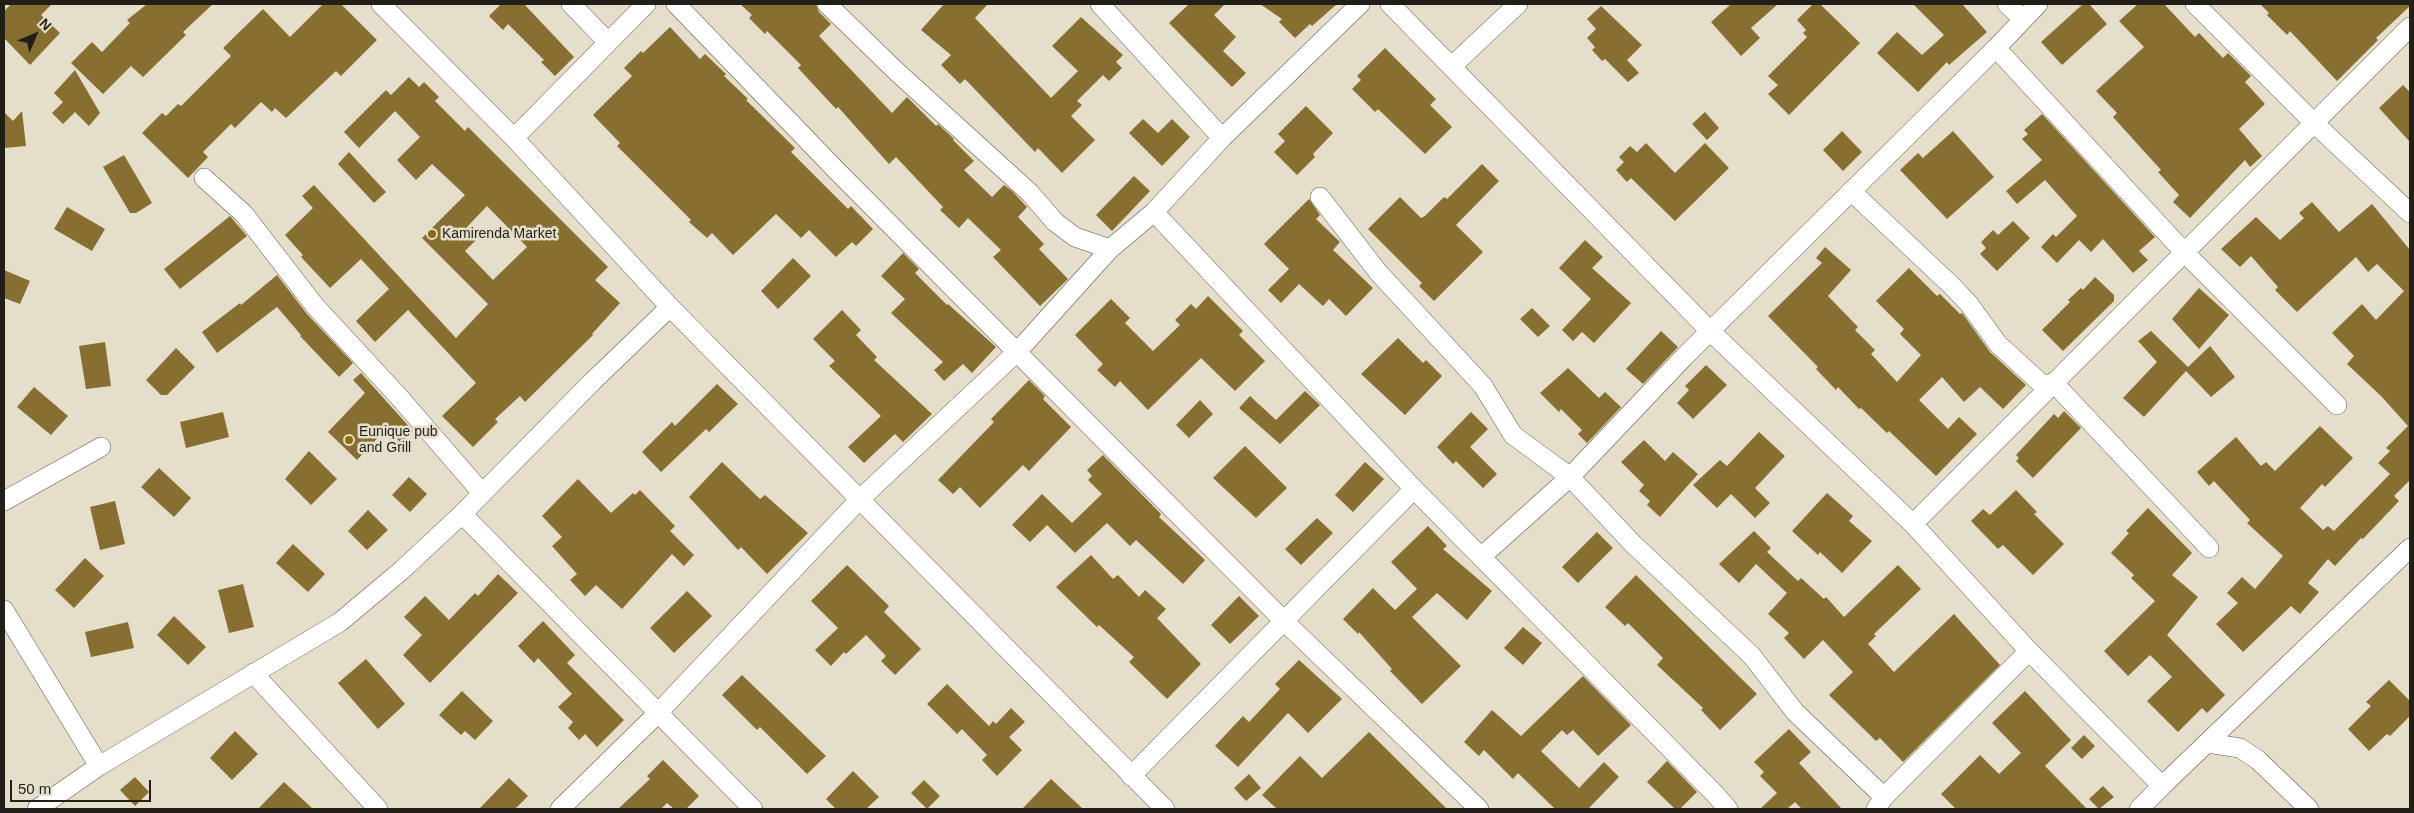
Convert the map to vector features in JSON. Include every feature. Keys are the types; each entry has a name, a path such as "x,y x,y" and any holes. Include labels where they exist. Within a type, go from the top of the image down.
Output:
{"street":[{"path":"381,4 514,138 670,307 1165,809"},
{"path":"571,4 608,42"},
{"path":"514,138 646,4"},
{"path":"676,4 838,172 1018,351 1284,622 1479,809"},
{"path":"827,4 896,71 1030,194 1055,222 1075,237 1110,249"},
{"path":"1100,4 1222,138"},
{"path":"560,809 657,714 859,500 1018,351 1110,249 1154,212 1222,138 1360,4"},
{"path":"1390,4 1711,332 1913,524 2029,651 2162,786"},
{"path":"1452,66 1518,4"},
{"path":"2007,4 2023,20"},
{"path":"1481,557 1570,478 1684,357 1996,48 2038,4"},
{"path":"2195,4 2314,123 2410,213"},
{"path":"1913,524 2410,26"},
{"path":"1996,48 2184,252 2337,405"},
{"path":"204,178 244,214 315,306 400,398 482,493"},
{"path":"1851,191 1952,286 1969,304 1998,344 2050,385 2209,548"},
{"path":"1320,197 1378,272 1483,386 1513,435 1570,478 1639,551 1752,656 1795,712 1880,803 2029,651"},
{"path":"1154,212 1414,489 1728,809"},
{"path":"37,809 98,766 340,622 402,570 462,514 593,380 670,307"},
{"path":"4,501 101,447"},
{"path":"1131,776 1414,489"},
{"path":"462,514 657,714 753,809"},
{"path":"2139,809 2410,548"},
{"path":"4,610 98,766"},
{"path":"253,673 378,809"},
{"path":"2207,743 2240,748 2258,760 2309,809"}],"building":[{"path":"11,4 52,4 41,15 60,33 30,65 4,38 4,11"},
{"path":"147,4 213,4 183,32 186,35 143,77 131,66 103,94 71,63 92,42 102,52 130,23 127,20"},
{"path":"323,4 341,4 377,40 341,76 336,71 286,118 275,108 272,112 261,102 235,128 231,124 203,152 208,157 188,178 142,133 162,113 166,116 178,104 181,106 231,56 223,48 263,9 290,37"},
{"path":"501,4 524,4 574,57 555,76 541,62 544,60 508,24 503,30 489,16"},
{"path":"740,4 816,4 819,12 831,24 819,36 892,113 907,97 936,126 938,124 974,161 964,170 992,197 1004,185 1012,191 1027,207 1018,217 1044,244 1039,249 1068,279 1040,306 993,257 1001,250 968,218 959,228 940,210 943,207 896,157 889,164 838,107 836,109 798,68 801,65 767,31 765,34 749,18 752,15"},
{"path":"944,4 988,4 975,18 1051,98 1078,71 1052,46 1081,17 1123,55 1116,62 1122,68 1109,81 1103,75 1077,101 1082,105 1071,116 1095,140 1062,173 1038,148 1035,152 965,79 960,84 941,65 951,55 921,30"},
{"path":"1189,4 1225,4 1214,15 1236,37 1223,51 1246,73 1232,87 1169,23"},
{"path":"1260,4 1337,4 1295,38 1279,22 1282,19"},
{"path":"1731,4 1778,4 1751,28 1760,38 1741,56 1711,22"},
{"path":"1813,4 1820,4 1860,43 1789,115 1768,94 1778,85 1768,76 1807,37 1803,33 1806,30 1797,20"},
{"path":"1913,4 1962,4 1987,32 1949,65 1947,62 1918,92 1877,53 1897,32 1922,55 1944,35"},
{"path":"2083,4 2089,4 2107,24 2062,65 2041,42"},
{"path":"2138,4 2164,4 2195,37 2199,33 2223,58 2228,53 2251,76 2245,82 2265,104 2239,129 2262,156 2250,167 2245,160 2190,218 2173,202 2179,195 2158,172 2161,170 2113,117 2117,113 2096,91 2144,47 2119,21"},
{"path":"2260,4 2410,4 2410,6 2376,38 2378,40 2337,81 2290,31 2287,35 2267,15 2269,13"},
{"path":"1601,6 1642,45 1627,60 1639,73 1628,82 1605,59 1602,61 1592,50 1595,47 1587,38 1596,29 1587,19"},
{"path":"670,27 700,59 705,54 726,74 724,76 748,99 746,100 795,148 791,152 848,209 851,206 873,229 856,246 852,242 836,257 809,230 801,238 776,214 733,255 712,233 707,238 689,222 691,220 617,146 620,143 593,115 632,76 624,68"},
{"path":"1385,48 1436,99 1430,105 1452,127 1425,154 1378,109 1375,112 1352,89 1361,80 1357,76"},
{"path":"75,70 100,113 89,126 75,112 63,124 52,113 63,102 54,93"},
{"path":"409,77 419,87 424,82 439,97 435,101 465,131 468,127 608,267 595,280 620,303 593,335 525,402 520,396 495,419 498,422 473,447 442,416 476,383 408,310 375,342 356,321 389,289 361,259 330,288 301,257 303,255 285,235 313,208 302,196 314,185 456,338 488,304 422,238 465,195 432,164 416,180 397,160 420,137 395,111 359,148 344,132 386,90 391,95","holes":["487,206 527,247 493,280 465,251 478,238 467,227"]},
{"path":"2403,85 2410,92 2410,142 2379,108"},
{"path":"1306,106 1333,133 1313,154 1315,157 1297,175 1274,152 1285,141 1278,134"},
{"path":"22,111 26,146 4,148 4,112 13,121"},
{"path":"1705,112 1719,128 1707,140 1692,124"},
{"path":"2042,114 2155,237 2139,251 2148,260 2133,273 2103,239 2091,252 2079,240 2057,263 2041,247 2053,234 2056,237 2077,216 2045,180 2017,204 2006,191 2042,160 2022,139 2028,134 2024,130"},
{"path":"1143,119 1158,133 1172,119 1190,137 1162,166 1129,133"},
{"path":"1842,131 1862,152 1843,171 1823,150"},
{"path":"1953,131 1994,177 1947,219 1900,170 1918,153 1923,158"},
{"path":"1646,143 1675,173 1705,143 1729,168 1675,221 1631,178 1627,182 1616,170 1624,162 1619,157 1630,146 1637,152"},
{"path":"349,152 386,192 374,203 338,164"},
{"path":"124,155 152,203 136,213 130,213 103,167"},
{"path":"1482,164 1499,181 1456,225 1483,252 1434,301 1419,286 1422,283 1368,229 1400,197 1421,218 1425,216 1444,197 1447,199"},
{"path":"1134,176 1150,191 1112,231 1096,215"},
{"path":"1309,199 1320,215 1316,219 1340,242 1333,250 1373,288 1346,316 1329,299 1323,306 1299,284 1281,303 1268,290 1289,269 1264,244"},
{"path":"2312,202 2339,232 2372,204 2410,250 2410,480 2394,496 2399,501 2363,539 2361,538 2335,566 2328,559 2308,583 2319,592 2300,614 2291,606 2243,652 2216,624 2238,603 2227,593 2242,577 2255,589 2283,556 2247,523 2250,520 2214,481 2209,486 2197,472 2236,437 2261,466 2266,462 2275,471 2320,426 2353,458 2325,487 2322,484 2300,508 2323,530 2328,526 2334,531 2390,474 2378,463 2390,451 2386,448 2408,426 2381,396 2347,364 2354,356 2332,333 2362,304 2376,320 2404,291 2377,264 2368,272 2356,257 2297,312 2275,290 2278,287 2251,256 2240,267 2221,249 2256,217 2280,240 2304,218 2299,213"},
{"path":"67,207 105,229 92,251 54,229"},
{"path":"230,216 247,236 180,289 164,269"},
{"path":"2013,221 2030,238 1997,271 1980,254 1986,248 1981,242 1993,230 1998,235"},
{"path":"1585,240 1603,257 1592,268 1631,303 1594,343 1582,332 1573,341 1562,330 1591,299 1559,268"},
{"path":"1825,247 1851,270 1828,296 1858,327 1855,330 1875,350 1871,354 1897,382 1921,355 1900,334 1904,329 1876,301 1909,268 1937,296 1940,294 1960,314 1962,313 1990,352 2026,385 2003,409 1980,387 1964,402 1942,377 1919,400 1948,429 1959,417 1977,434 1936,476 1889,431 1887,433 1861,408 1859,409 1838,387 1836,390 1816,369 1818,367 1768,316 1822,263 1816,258"},
{"path":"903,253 919,269 915,273 947,305 996,347 972,373 963,364 944,381 934,370 943,362 891,313 905,299 881,276"},
{"path":"793,258 811,276 778,309 761,291"},
{"path":"4,270 30,281 20,304 4,298"},
{"path":"277,275 307,314 353,363 339,377 300,336 277,307 217,353 202,332 240,303 241,305"},
{"path":"2095,277 2114,295 2114,301 2063,351 2042,330 2070,302 2068,300 2081,288 2083,290"},
{"path":"2199,288 2229,315 2199,349 2172,319"},
{"path":"1208,296 1243,331 1239,335 1265,361 1235,391 1201,358 1148,410 1120,381 1115,387 1097,370 1103,364 1075,335 1111,299 1130,318 1125,323 1153,351 1180,325 1175,320 1191,304 1196,309"},
{"path":"1532,308 1550,326 1538,337 1520,319"},
{"path":"842,310 861,330 856,335 877,357 874,360 932,414 903,442 895,434 864,463 848,447 881,416 829,366 835,361 813,339"},
{"path":"1661,331 1678,347 1643,384 1626,369"},
{"path":"2151,331 2188,367 2210,346 2235,377 2211,397 2186,371 2144,417 2123,398 2157,362 2138,341"},
{"path":"1398,338 1423,363 1426,360 1442,376 1405,415 1361,374"},
{"path":"105,342 111,386 86,389 79,346"},
{"path":"176,348 195,367 167,395 161,395 146,380"},
{"path":"1706,365 1727,385 1693,419 1677,403 1689,390 1685,386"},
{"path":"1568,368 1599,398 1605,392 1621,407 1587,443 1578,434 1582,430 1561,409 1559,412 1540,393"},
{"path":"361,373 413,431 401,443 387,428 357,460 328,432 365,393 353,380"},
{"path":"1029,380 1045,396 1043,399 1071,427 1029,471 1023,465 980,508 960,487 953,494 938,480 994,422 991,419"},
{"path":"717,384 738,404 709,432 706,429 661,472 642,452 672,422 675,426"},
{"path":"34,387 68,416 51,435 17,407"},
{"path":"1305,391 1320,405 1280,444 1239,408 1250,396 1276,420"},
{"path":"1200,400 1213,414 1189,438 1176,425"},
{"path":"2064,411 2081,428 2033,478 2016,461 2019,458 2016,455 2054,414 2058,418"},
{"path":"223,412 229,437 186,448 180,422"},
{"path":"1471,412 1488,429 1470,447 1497,474 1483,488 1456,461 1453,464 1437,447"},
{"path":"1759,432 1785,456 1755,488 1770,503 1755,518 1731,494 1717,508 1693,485 1720,460 1727,466"},
{"path":"1644,440 1665,461 1673,452 1698,474 1660,517 1647,505 1650,501 1639,491 1644,485 1621,462"},
{"path":"1245,446 1287,488 1256,518 1213,478"},
{"path":"309,451 337,479 311,505 285,479"},
{"path":"1103,455 1161,514 1159,517 1205,560 1183,584 1136,540 1130,546 1107,523 1075,553 1047,525 1030,542 1012,525 1042,494 1072,523 1102,494 1088,480 1092,476 1087,470"},
{"path":"722,462 760,499 765,495 808,533 767,574 741,547 738,550 689,497"},
{"path":"1365,462 1384,479 1353,512 1335,495"},
{"path":"159,468 191,498 174,517 141,487"},
{"path":"409,477 427,494 410,512 392,495"},
{"path":"578,479 611,513 633,493 635,495 640,490 675,526 670,531 694,555 684,566 672,554 622,609 596,585 585,596 570,580 577,574 552,546 562,537 542,516"},
{"path":"2016,490 2037,512 2034,514 2064,544 2033,575 2003,545 1998,549 1971,521 1983,509 1990,515"},
{"path":"1827,493 1853,516 1849,521 1872,541 1842,573 1820,552 1818,555 1792,531"},
{"path":"115,501 125,544 100,550 90,507"},
{"path":"2148,508 2192,553 2172,575 2198,597 2167,635 2225,695 2207,713 2202,708 2178,732 2147,701 2172,677 2150,655 2128,676 2104,651 2155,601 2131,578 2134,575 2111,553 2129,533 2126,531"},
{"path":"368,510 388,530 367,550 348,531"},
{"path":"1317,518 1333,533 1301,565 1285,549"},
{"path":"1428,526 1447,546 1443,549 1492,591 1467,620 1437,593 1412,617 1461,666 1422,704 1390,671 1392,669 1359,632 1358,634 1343,619 1373,588 1395,610 1417,589 1391,562"},
{"path":"1754,531 1771,548 1767,552 1798,581 1801,578 1824,599 1826,597 1844,617 1898,565 1921,589 1874,634 1876,636 1868,644 1894,672 1954,614 2000,665 1903,762 1880,738 1876,741 1829,695 1853,672 1823,640 1804,659 1784,638 1789,633 1768,614 1787,593 1756,564 1739,583 1719,564"},
{"path":"1597,532 1613,548 1578,583 1562,567"},
{"path":"293,544 325,574 308,592 276,563"},
{"path":"1091,555 1113,579 1118,575 1139,597 1145,590 1166,609 1157,618 1201,664 1167,699 1129,662 1134,657 1099,625 1097,627 1056,587"},
{"path":"85,558 104,576 74,608 55,590"},
{"path":"847,565 889,606 884,612 921,649 895,675 881,661 886,656 866,635 846,654 844,652 831,666 815,650 838,628 811,601"},
{"path":"498,574 518,593 430,683 403,655 422,635 404,617 425,596 449,620 475,593 478,596"},
{"path":"1636,575 1757,694 1720,730 1701,710 1703,708 1657,665 1663,658 1628,623 1625,626 1605,607"},
{"path":"243,584 254,627 229,633 218,590"},
{"path":"687,591 712,616 674,653 650,628"},
{"path":"1239,596 1259,616 1230,644 1211,625"},
{"path":"174,616 206,647 188,665 157,635"},
{"path":"543,621 575,655 567,663 624,720 597,747 585,734 579,740 568,728 573,722 558,707 572,694 538,658 534,663 518,646"},
{"path":"128,622 134,648 91,657 85,632"},
{"path":"1523,627 1542,643 1523,665 1504,648"},
{"path":"366,659 405,704 378,729 338,683"},
{"path":"1299,660 1342,699 1308,733 1288,713 1238,767 1215,746 1243,716 1249,722 1280,689 1275,684"},
{"path":"742,675 826,756 807,774 760,727 757,730 722,695"},
{"path":"1583,676 1631,725 1598,756 1573,730 1567,735 1562,730 1541,751 1579,788 1604,762 1619,777 1588,809 1555,809 1518,773 1513,779 1484,750 1479,756 1464,742 1492,710 1521,736"},
{"path":"2389,680 2410,701 2410,716 2390,736 2387,734 2369,751 2348,729 2371,706 2366,702"},
{"path":"947,684 989,726 993,721 996,724 1011,708 1025,722 1009,737 1022,750 997,776 982,760 987,755 962,729 957,734 927,704"},
{"path":"462,691 493,721 475,740 465,731 461,735 439,715"},
{"path":"2025,691 2071,740 2045,766 2087,809 1956,809 1941,794 1980,755 1999,774 2021,753 1992,723"},
{"path":"1789,729 1811,752 1799,763 1842,809 1802,809 1795,802 1787,809 1760,809 1777,793 1760,776 1764,772 1754,762"},
{"path":"235,731 258,754 232,780 210,758"},
{"path":"1369,732 1447,809 1277,809 1262,795 1300,756 1322,778"},
{"path":"2084,735 2095,746 2082,759 2071,748"},
{"path":"663,760 699,796 686,809 674,809 667,803 661,809 618,809 650,779 647,776"},
{"path":"1667,761 1697,792 1680,809 1675,809 1647,782"},
{"path":"853,771 879,797 866,809 836,809 826,799"},
{"path":"1249,774 1261,788 1246,801 1234,788"},
{"path":"135,777 149,792 135,806 120,790"},
{"path":"509,778 528,796 515,809 479,809"},
{"path":"1051,779 1083,809 1022,809"},
{"path":"924,780 940,796 927,809 911,793"},
{"path":"284,782 313,809 258,809"},
{"path":"2103,786 2114,797 2099,809 2089,799"}],"place":[{"name":"Kamirenda Market","path":"432,234"},
{"name":"Eunique pub and Grill","path":"349,440"}]}
